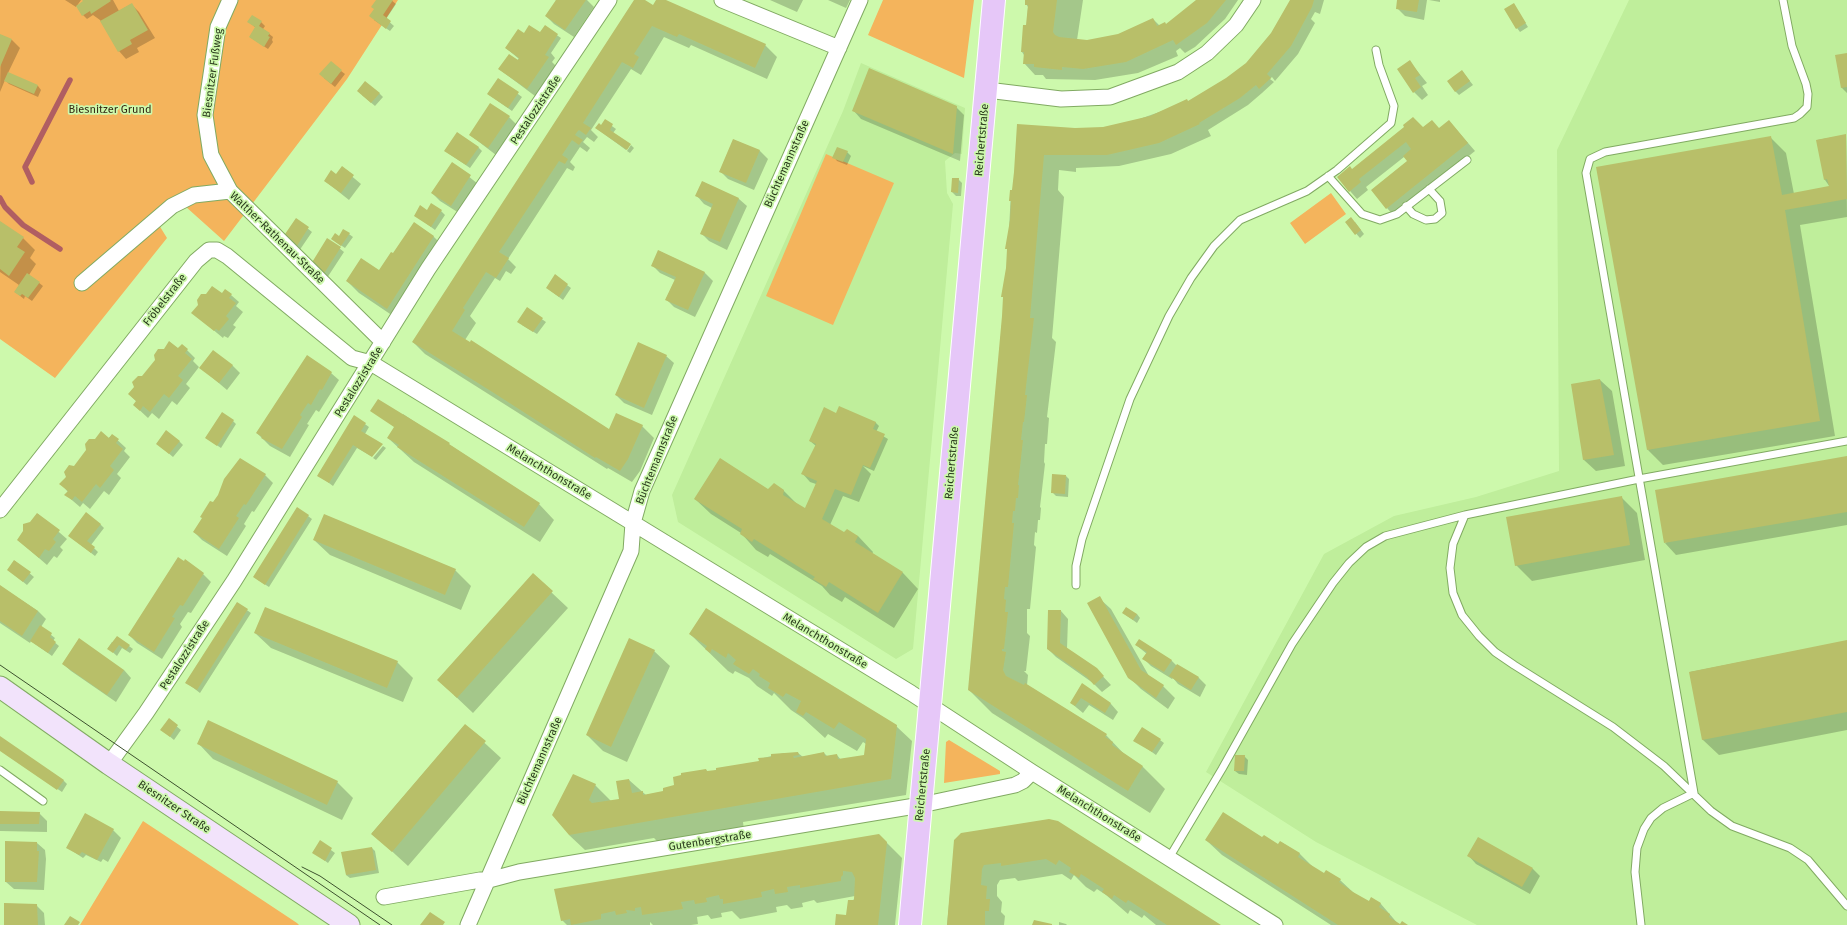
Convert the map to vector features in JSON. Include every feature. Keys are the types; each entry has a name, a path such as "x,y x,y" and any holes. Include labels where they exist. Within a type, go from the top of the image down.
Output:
{"main road":[{"name":"Reichertstraße","path":"910,925 994,0"},
{"name":"Biesnitzer Straße","path":"0,687 109,764 349,925"}],"street":[{"name":"Biesnitzer Fußweg","path":"230,0 218,27 205,115 211,155 230,191"},
{"name":"Pestalozzistraße","path":"109,764 146,713 225,594 371,363 428,269 609,0"},
{"path":"722,0 839,48"},
{"name":"Büchtemannstraße","path":"468,925 489,880 631,550 633,523 642,490 650,471 860,0"},
{"path":"987,90 1061,99 1110,97 1178,72 1207,53 1236,25 1253,0"},
{"name":"Walther-Rathenau-Straße","path":"82,283 172,206 194,195 230,191 383,342"},
{"name":"Fröbelstraße","path":"0,510 196,261 209,250 217,250 227,256 352,358 371,363"},
{"name":"Melanchthonstraße","path":"371,363 931,706 1032,772 1275,925"},
{"name":"Gutenbergstraße","path":"384,897 480,880 489,880 520,872 921,805 1015,785 1023,781 1032,772"}],"lane":[{"path":"1694,793 1586,173 1590,159 1605,152 1794,118 1800,114 1806,106 1808,94 1806,84 1792,46 1783,0"},
{"path":"1076,584 1076,566 1082,539 1130,399 1169,316 1191,278 1214,246 1240,220 1307,191 1328,176 1392,123 1394,106 1379,65 1376,50"},
{"path":"1328,176 1362,214 1380,220 1397,214 1467,160"},
{"path":"1406,206 1413,214 1426,220 1435,219 1442,213 1440,202 1429,189"},
{"path":"1169,858 1222,769 1292,644 1333,582 1349,563 1366,547 1385,536 1465,515 1639,479 1847,441"},
{"path":"1465,515 1453,544 1450,568 1453,593 1462,615 1479,636 1495,652 1514,665 1613,727 1664,766 1694,793 1711,811 1732,826 1790,848 1808,860 1847,906"},
{"path":"0,770 43,801"},
{"path":"1641,925 1635,872 1637,848 1644,829 1651,818 1663,808 1694,793"}],"shaded area":[{"path":"1629,0 1847,0 1847,925 1477,925 1316,842 1206,772 1324,554 1394,516 1476,497 1559,471 1557,150"},
{"path":"861,63 965,108 962,154 955,153 945,161 947,193 953,204 913,649 896,659 678,522 672,495 843,111"}],"green space":[{"name":"Biesnitzer Grund","path":"0,0 398,0 347,79 224,241 176,198 154,217 167,238 55,378 0,339"},
{"path":"883,0 974,0 964,78 868,35"},
{"path":"826,154 894,183 833,325 766,296"},
{"path":"1331,193 1346,214 1305,244 1290,223"},
{"path":"949,740 1000,771 1000,774 944,783 946,742"},
{"path":"143,821 297,923 299,925 80,925"}],"building":[{"path":"82,0 111,1 91,14 90,11 82,16 76,6 83,1"},
{"path":"376,0 393,0 383,15 391,21 386,29 369,16 374,9 371,7"},
{"path":"556,0 586,0 565,30 545,16"},
{"path":"634,0 645,0 653,5 656,0 666,0 766,44 755,68 679,34 677,37 652,26 634,54 639,57 633,68 622,62 583,123 591,128 586,135 579,130 577,132 575,135 583,140 579,145 572,140 562,155 568,159 565,164 559,161 499,252 509,258 496,278 486,272 463,308 465,310 452,331 470,342 471,340 609,429 616,413 643,425 628,459 620,471 596,457 595,458 412,342"},
{"path":"1025,0 1057,0 1053,32 1055,35 1059,37 1087,40 1118,34 1153,18 1157,26 1165,22 1166,24 1196,0 1226,0 1207,23 1176,45 1173,40 1126,62 1083,69 1062,67 1062,70 1034,67 1034,64 1023,64 1024,52 1021,52 1023,25 1026,25 1028,5 1025,5"},
{"path":"1290,0 1314,0 1312,7 1291,46 1267,74 1271,78 1259,89 1256,85 1240,98 1199,123 1200,124 1159,143 1107,155 1044,155 1030,318 1034,318 1021,440 1023,440 1018,498 1016,498 1015,511 1013,511 1012,523 1014,523 1008,587 1005,587 1004,599 1006,600 1005,612 1008,612 1004,649 1002,649 1002,651 1006,652 1003,670 1006,676 1024,685 1025,683 1107,734 1105,737 1113,742 1112,745 1143,766 1128,791 968,690 1002,316 1003,297 1001,297 1006,268 1007,249 1005,249 1010,220 1011,201 1009,201 1014,172 1017,124 1075,128 1103,127 1150,116 1187,99 1188,101 1226,78 1246,63 1271,33"},
{"path":"1397,0 1419,0 1417,12 1396,9"},
{"path":"132,3 148,30 130,40 132,44 118,52 100,21"},
{"path":"1514,3 1526,23 1516,29 1504,9"},
{"path":"252,15 262,21 259,26 270,33 268,36 270,37 264,47 249,37 255,27 247,22"},
{"path":"529,25 540,32 545,25 558,34 545,55 549,57 527,89 498,69 509,54 518,60 519,58 505,48 518,29 524,33"},
{"path":"0,34 12,39 0,67"},
{"path":"1847,53 1847,87 1841,88 1835,55"},
{"path":"1410,60 1420,75 1415,78 1421,87 1413,93 1397,69"},
{"path":"331,61 342,70 331,84 319,74"},
{"path":"869,68 957,106 953,154 852,111"},
{"path":"1462,70 1470,81 1455,92 1447,81"},
{"path":"8,72 38,85 34,94 4,81"},
{"path":"498,78 519,92 508,108 487,94"},
{"path":"365,81 380,93 371,103 357,91"},
{"path":"490,103 510,116 488,148 469,135"},
{"path":"1413,117 1423,127 1432,120 1439,128 1449,120 1468,143 1386,209 1371,190 1407,161 1403,156 1411,149 1406,142 1359,179 1361,182 1349,192 1337,177 1350,166 1352,169 1404,127 1403,125"},
{"path":"605,119 613,124 610,130 631,144 627,150 595,128 599,123 601,125"},
{"path":"457,132 479,147 466,165 444,151"},
{"path":"1846,134 1847,199 1785,210 1820,421 1647,450 1596,167 1771,136 1782,195 1829,186 1827,179 1824,180 1816,140"},
{"path":"733,139 760,150 746,183 719,172"},
{"path":"837,147 848,151 843,162 832,158"},
{"path":"452,162 471,175 451,206 431,193"},
{"path":"342,166 354,175 341,193 324,181 331,170 336,174"},
{"path":"952,178 959,178 958,193 951,192"},
{"path":"702,181 739,198 720,242 700,234 713,204 695,196"},
{"path":"431,203 442,210 431,227 414,216 420,205 427,210"},
{"path":"1351,217 1361,230 1355,235 1345,222"},
{"path":"296,218 309,227 295,249 283,237"},
{"path":"0,221 24,237 17,247 25,252 9,276 0,269"},
{"path":"414,222 434,236 387,309 346,281 361,258 379,270 391,252 393,253"},
{"path":"343,229 350,233 341,246 331,239 335,233 339,236"},
{"path":"327,238 341,247 323,275 311,264"},
{"path":"658,250 705,272 688,310 665,300 676,277 651,266"},
{"path":"27,273 40,282 28,298 22,294 20,296 14,292"},
{"path":"555,274 568,284 559,297 546,288"},
{"path":"212,286 222,293 225,289 232,294 229,298 236,303 226,316 229,319 219,331 216,329 214,331 191,313 198,305 197,300 201,294 206,294"},
{"path":"527,307 543,318 533,332 517,322"},
{"path":"169,341 178,348 182,344 188,349 185,353 192,359 178,376 183,380 169,398 164,394 150,412 143,406 140,411 133,405 136,401 128,394 134,387 132,382 138,376 142,376 155,360 154,355 158,349 164,349"},
{"path":"638,342 667,355 644,408 615,395"},
{"path":"213,350 233,365 219,383 199,368"},
{"path":"307,355 332,372 322,390 320,389 311,405 308,403 300,415 302,417 282,449 261,438 262,437 256,433"},
{"path":"1600,379 1614,455 1583,460 1571,384"},
{"path":"378,399 450,443 449,444 540,503 524,527 397,447 399,445 387,438 394,427 370,411"},
{"path":"839,406 876,422 873,429 885,434 870,468 863,465 851,495 835,489 822,519 844,532 847,529 858,536 855,542 903,572 878,613 829,582 826,587 813,579 815,577 754,539 752,542 740,534 742,529 694,499 720,458 768,489 774,483 784,490 783,495 805,508 817,481 801,474 816,444 809,441 824,407 836,413"},
{"path":"222,412 234,420 217,446 205,438"},
{"path":"354,415 366,423 361,431 383,444 372,457 353,445 329,483 317,476"},
{"path":"166,430 180,441 169,454 156,444"},
{"path":"101,431 109,438 112,434 119,439 116,443 123,449 110,466 114,470 100,488 96,484 82,502 75,496 72,500 64,495 68,491 59,484 66,477 64,472 69,465 74,466 86,450 85,444 89,439 95,439"},
{"path":"1847,456 1847,512 1664,543 1655,490"},
{"path":"240,458 266,474 246,505 244,504 236,516 239,518 219,549 193,532 210,501 213,502 218,495 224,479"},
{"path":"1052,474 1066,475 1065,494 1051,493"},
{"path":"1622,496 1630,545 1515,566 1506,517"},
{"path":"297,507 309,515 265,585 253,577"},
{"path":"86,512 101,524 87,541 95,547 91,553 68,536"},
{"path":"37,513 60,530 53,539 56,542 49,551 45,549 39,558 17,540 23,531 23,524 30,522"},
{"path":"324,514 456,569 445,595 313,540"},
{"path":"178,557 184,561 185,559 204,573 183,606 180,605 172,617 175,618 154,652 128,635"},
{"path":"14,560 31,572 23,582 7,570"},
{"path":"533,573 553,591 457,698 437,680"},
{"path":"0,585 38,611 22,636 0,621"},
{"path":"1100,596 1141,670 1164,685 1156,698 1128,678 1087,603"},
{"path":"237,602 248,609 197,690 185,683"},
{"path":"265,607 398,661 387,688 254,633"},
{"path":"1126,607 1137,614 1133,620 1122,613"},
{"path":"706,608 897,725 891,779 569,835 552,815 573,774 596,784 589,800 592,803 619,799 616,781 629,779 632,793 643,791 643,795 663,791 663,788 674,785 673,777 681,775 681,773 706,769 707,771 716,770 716,768 759,761 758,758 771,757 771,754 798,752 799,755 793,756 794,758 824,752 825,756 837,754 838,759 864,755 866,739 839,722 834,729 806,712 803,716 796,712 801,701 786,693 783,697 768,688 770,683 759,676 760,674 753,669 749,674 733,664 736,660 728,653 726,658 712,649 710,653 705,649 707,646 689,634"},
{"path":"1048,610 1061,610 1060,643 1097,668 1104,676 1094,685 1087,677 1047,649"},
{"path":"40,625 52,633 50,637 56,642 48,653 30,641"},
{"path":"117,636 130,645 126,650 119,645 113,653 107,649"},
{"path":"79,638 124,670 107,695 62,664"},
{"path":"629,638 655,650 611,747 586,735"},
{"path":"1139,639 1172,660 1164,672 1142,659 1147,652 1135,645"},
{"path":"1847,640 1847,712 1702,740 1689,672"},
{"path":"1177,664 1199,677 1191,690 1169,676"},
{"path":"1082,683 1111,703 1105,713 1081,698 1075,706 1070,703"},
{"path":"169,718 178,725 170,737 160,730"},
{"path":"208,720 338,781 327,805 197,744"},
{"path":"465,724 486,741 392,852 371,834"},
{"path":"1142,727 1161,739 1152,752 1133,741"},
{"path":"0,736 64,780 57,790 0,751"},
{"path":"1235,755 1245,755 1244,771 1234,771"},
{"path":"0,811 40,812 39,824 0,824"},
{"path":"1223,812 1262,837 1264,835 1278,844 1280,841 1300,853 1298,857 1324,873 1326,870 1341,879 1339,882 1369,901 1371,897 1381,903 1379,907 1390,914 1389,917 1400,924 1402,921 1408,925 1338,925 1205,840"},
{"path":"85,813 114,829 97,860 82,852 79,855 66,848"},
{"path":"1049,819 1058,821 1221,925 1167,925 1128,900 1126,903 1114,895 1112,899 1102,892 1104,889 1081,874 1079,878 1069,872 1071,868 1059,860 1056,865 1046,859 1001,866 1001,863 984,865 982,869 981,885 987,886 986,899 990,899 989,911 985,911 985,925 947,925 954,840 961,833"},
{"path":"879,834 887,842 878,925 835,925 836,914 846,915 848,900 854,900 855,878 852,872 843,871 841,881 800,888 800,885 787,887 788,892 775,894 774,889 761,892 762,897 723,904 723,899 720,899 719,895 706,898 707,902 695,904 694,900 681,902 683,909 642,915 641,907 635,908 635,911 626,910 627,913 616,915 615,911 601,914 601,919 571,925 570,919 561,921 554,889"},
{"path":"1478,837 1533,868 1522,887 1467,856"},
{"path":"320,840 332,848 325,861 312,853"},
{"path":"5,841 37,842 37,851 39,851 37,882 5,882"},
{"path":"372,847 376,870 346,875 341,852"},
{"path":"4,903 37,904 38,925 4,925"},
{"path":"430,912 445,922 443,925 420,925"},
{"path":"70,916 80,922 78,925 64,925"},
{"path":"1034,920 1052,924 1052,925 1032,925"}],"waterway":[{"path":"32,182 25,167 70,80"},
{"path":"0,198 5,207 23,225 60,249"}],"tram line":[{"path":"0,665 380,925"},
{"path":"302,867 320,876 392,925"}]}
